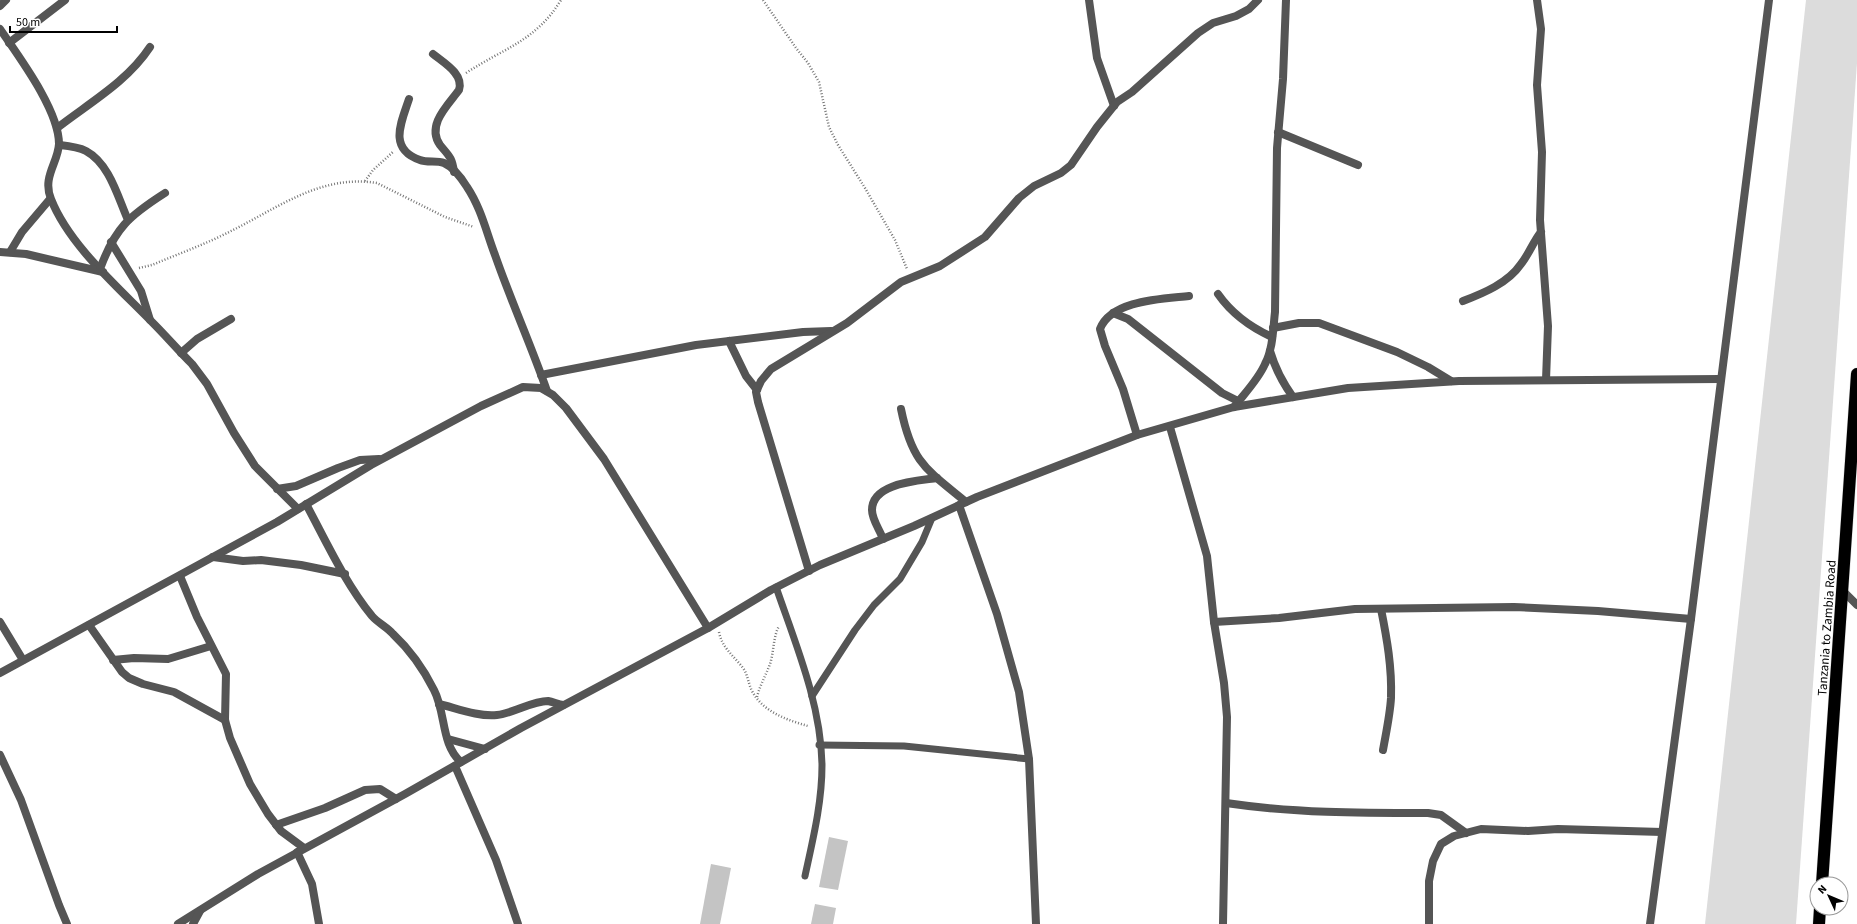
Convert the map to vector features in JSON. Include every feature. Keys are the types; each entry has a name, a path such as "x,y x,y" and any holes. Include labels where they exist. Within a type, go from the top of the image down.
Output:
{"highway":[{"name":"Tanzania to Zambia Road","path":"1823,876 1857,374"}],"street":[{"path":"0,6 6,0"},
{"path":"9,43 65,0"},
{"path":"1089,0 1098,58 1114,106"},
{"path":"809,570 789,498 758,402 756,392 761,381 771,369 847,322 901,282 940,266 985,237 1019,198 1034,186 1071,165 1097,127 1114,106 1202,31 1213,23 1236,16 1249,9 1258,0"},
{"path":"1236,404 1255,381 1266,364 1272,337 1275,312 1275,225 1278,132 1283,79 1286,0"},
{"path":"1537,0 1541,29 1537,85 1542,152 1541,232 1548,326 1546,380"},
{"path":"1650,924 1691,619 1720,379 1769,0"},
{"path":"0,29 49,107 57,128 59,145 51,167 48,186 50,199 63,221 82,249 192,364 207,384 234,433 255,466 298,509"},
{"path":"57,128 120,81 143,58 150,47"},
{"path":"433,54 459,78 461,85 459,90 439,116 435,133 439,144 452,160 454,172"},
{"path":"409,99 398,136 400,145 406,154 421,160 442,162 450,167 467,187 481,214 547,391"},
{"path":"1278,132 1358,165"},
{"path":"59,145 74,147 86,151 104,167 128,220"},
{"path":"102,270 111,242 116,234 128,220 146,205 165,193"},
{"path":"10,252 22,232 50,199"},
{"path":"1463,301 1481,294 1509,277 1521,265 1541,232"},
{"path":"111,242 141,291 150,320"},
{"path":"0,252 26,254 102,270"},
{"path":"1218,294 1227,306 1237,315 1259,331 1272,337"},
{"path":"1137,435 1123,389 1100,329 1106,318 1113,313 1142,302 1189,296"},
{"path":"1113,313 1128,319 1236,404"},
{"path":"181,353 197,339 231,320"},
{"path":"1273,328 1299,323 1319,323 1396,352 1428,367 1451,381"},
{"path":"541,375 597,365 641,354 803,332 832,331"},
{"path":"729,341 746,376 757,390"},
{"path":"1269,350 1280,379 1293,397"},
{"path":"178,924 258,874 396,799 563,705 708,628 776,587 809,570 962,504 1137,435 1170,427 1236,404 1348,388 1451,381 1720,379"},
{"path":"0,673 180,576 382,459 480,406 523,387 541,388 547,391 566,408 604,459 708,628"},
{"path":"901,409 906,434 914,453 926,470 962,504 997,614 1018,692 1029,759 1036,924"},
{"path":"1170,427 1207,556 1214,622 1224,683 1227,718 1223,924"},
{"path":"277,489 296,486 360,460 382,459"},
{"path":"883,539 873,517 872,509 875,499 889,487 936,478"},
{"path":"306,504 330,552 373,617 393,633 423,672 435,691 448,739 496,860 518,924"},
{"path":"213,557 243,561 261,560 301,565 345,574"},
{"path":"180,576 211,646 226,674 225,720 230,738 250,784 268,814 281,831 301,850 312,884 319,924"},
{"path":"1842,590 1857,606"},
{"path":"1214,622 1279,618 1356,609 1514,607 1598,611 1691,619"},
{"path":"1381,609 1389,646 1391,672 1391,700 1383,750"},
{"path":"0,622 23,660"},
{"path":"89,625 122,672 129,678 174,692 225,720"},
{"path":"113,660 134,658 168,659 211,646"},
{"path":"439,704 474,712 496,715 523,709 539,702 549,701 563,705"},
{"path":"448,739 485,749"},
{"path":"0,755 21,800 67,924"},
{"path":"276,825 325,808 365,790 380,789 396,799"},
{"path":"1226,803 1261,808 1322,812 1428,813 1441,815 1466,833"},
{"path":"1429,924 1429,881 1432,861 1441,844 1454,836 1481,829 1662,832"},
{"path":"193,924 200,910"}],"lane":[{"path":"812,696 855,630 874,605 900,578 922,542 932,518"},
{"path":"776,587 812,696 815,708 822,765 819,814 805,876"},
{"path":"819,744 904,746 1029,759"}],"path":[{"path":"459,78 529,37 542,26 561,0"},
{"path":"763,0 808,63 819,82 829,127 838,145 895,240 910,279"},
{"path":"365,181 373,170 400,145"},
{"path":"129,270 152,265 232,231 298,195 331,185 365,181 388,187 416,204 445,217 465,225 486,230"},
{"path":"756,698 770,663 776,632 787,618"},
{"path":"718,622 720,639 746,672 756,698 769,710 788,720 817,728"}],"shaded area":[{"path":"1806,0 1857,0 1857,63 1796,924 1705,924"}],"building":[{"path":"829,837 848,841 838,890 819,887"},
{"path":"711,864 731,868 720,924 700,924"},
{"path":"815,904 836,908 833,924 811,924"}]}
